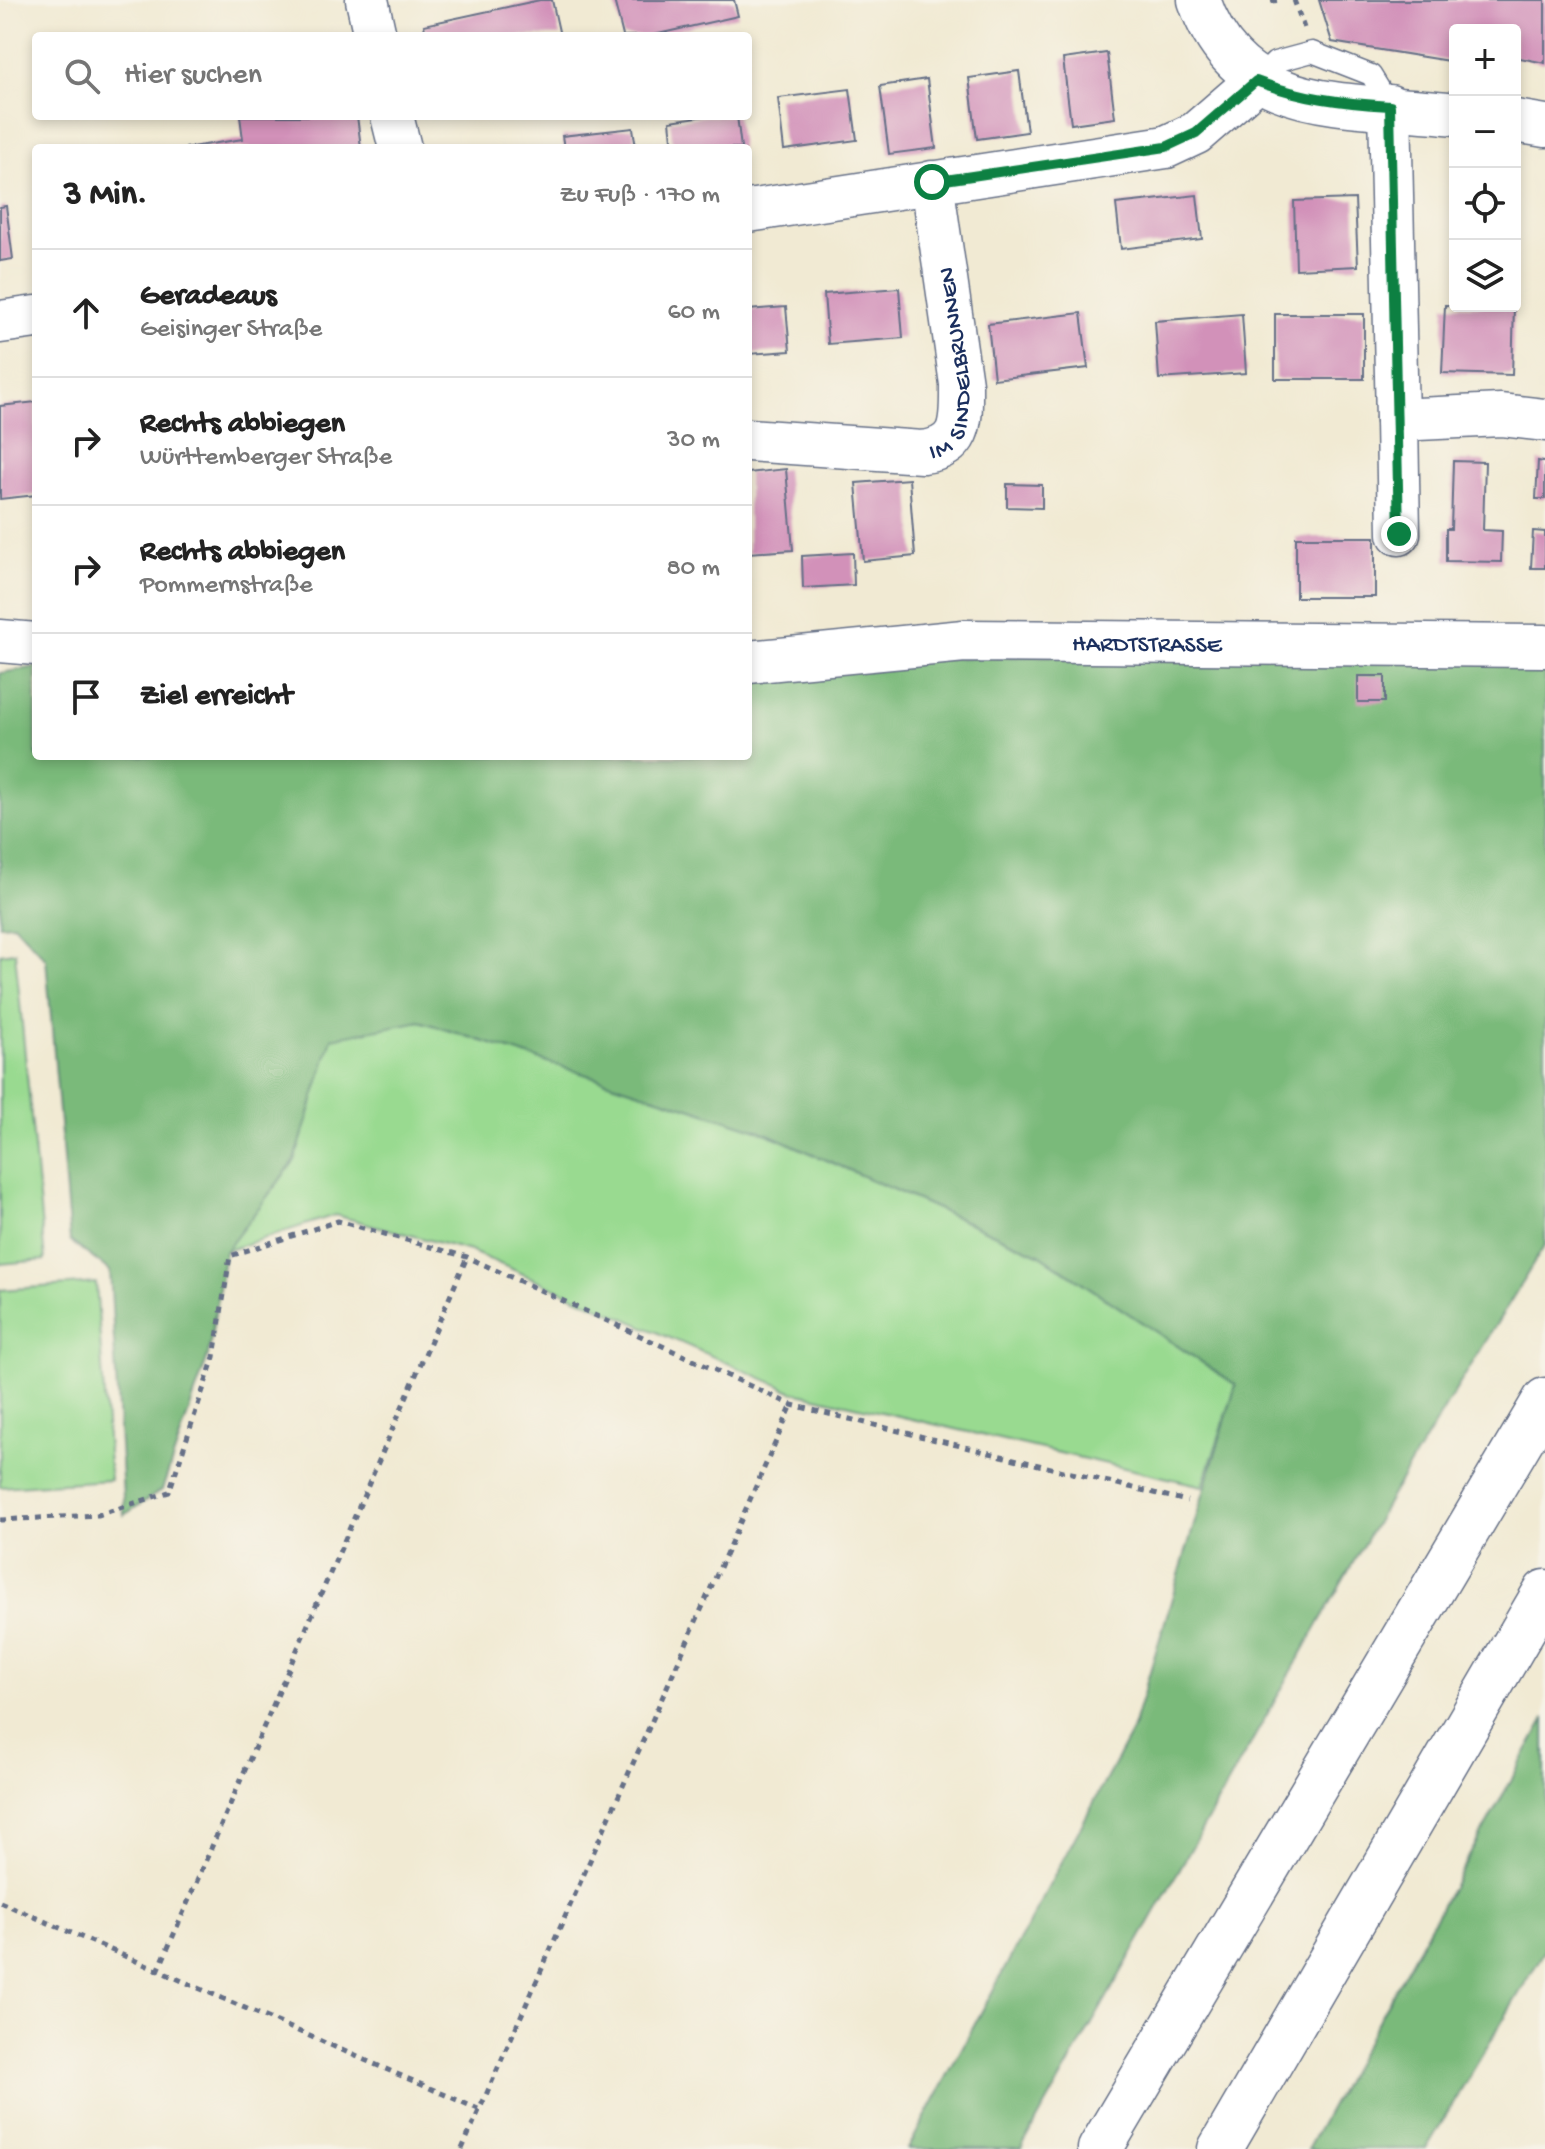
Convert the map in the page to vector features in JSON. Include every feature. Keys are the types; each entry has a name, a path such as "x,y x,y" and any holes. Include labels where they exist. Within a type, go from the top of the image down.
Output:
{"highway":[{"path":"1100,2149 1545,1400"},
{"path":"1220,2149 1545,1592"}],"street":[{"path":"367,0 374,32"},
{"path":"1199,0 1207,26 1227,56 1256,81 1293,95 1326,102 1449,113"},
{"path":"752,210 1166,147 1196,133 1256,81"},
{"path":"1390,106 1399,534"},
{"path":"393,120 399,144"},
{"path":"1521,122 1545,126"},
{"name":"IM SINDELBRUNNEN","path":"752,440 922,452 939,450 954,439 961,415 961,384 932,182"},
{"path":"0,322 32,318"},
{"path":"1397,420 1501,415 1545,420"},
{"path":"0,641 32,644"},
{"name":"HARDTSTRASSE","path":"752,662 964,641 1545,646"}],"path":[{"path":"1271,1 1282,0"},
{"path":"0,1520 98,1515 169,1492 214,1357 230,1256 338,1221 467,1257 792,1405 1187,1501"},
{"path":"158,1971 467,1257"},
{"path":"462,2149 792,1405"},
{"path":"0,1902 478,2109"}],"green space":[{"path":"1545,646 1545,1245 1392,1494 1021,2149 908,2149 1132,1731 1236,1385 1039,1254 761,1131 420,1021 332,1038 295,1160 225,1252 208,1356 162,1490 124,1515 110,1271 70,1241 46,959 14,924 0,925 0,673 32,668 32,760 752,760 752,662"},
{"path":"15,952 45,1260 0,1264 0,954"},
{"path":"420,1021 761,1131 1039,1254 1236,1385 1203,1486 794,1392 470,1251 335,1215 225,1251 295,1160 332,1037"},
{"path":"96,1283 110,1480 0,1487 0,1290"},
{"path":"1545,1719 1545,1950 1426,2149 1307,2149"}],"building":[{"path":"552,0 559,32 425,32 424,25"},
{"path":"614,0 734,0 738,16 667,32 622,32"},
{"path":"1319,0 1545,0 1545,63 1521,58 1521,24 1449,24 1449,61 1332,42"},
{"path":"1107,53 1115,118 1071,124 1063,59"},
{"path":"1019,71 1027,132 977,139 969,78"},
{"path":"927,79 936,148 889,154 880,86"},
{"path":"850,89 857,140 784,150 778,98"},
{"path":"241,120 358,120 360,144 211,144 243,139"},
{"path":"738,120 740,144 673,144 670,121"},
{"path":"633,128 635,144 563,144 562,136"},
{"path":"1197,195 1202,239 1121,249 1116,204"},
{"path":"1355,199 1358,266 1296,269 1294,201"},
{"path":"6,206 13,259 0,261 0,207"},
{"path":"899,288 903,338 828,344 824,294"},
{"path":"1445,305 1449,305 1449,312 1514,312 1512,375 1442,373"},
{"path":"786,307 790,351 752,354 752,310"},
{"path":"1081,313 1088,368 994,379 988,324"},
{"path":"1242,314 1246,373 1159,379 1155,321"},
{"path":"1275,314 1364,314 1364,379 1275,379"},
{"path":"32,402 32,495 0,499 0,406"},
{"path":"1453,461 1485,462 1483,530 1502,531 1501,562 1446,561 1446,529 1451,529"},
{"path":"1538,461 1545,462 1545,499 1536,499"},
{"path":"786,469 793,550 752,553 752,473"},
{"path":"909,479 915,556 863,561 856,483"},
{"path":"1007,484 1042,485 1042,508 1007,507"},
{"path":"1533,531 1545,532 1545,568 1531,568"},
{"path":"1296,537 1375,537 1375,597 1296,597"},
{"path":"853,553 854,585 803,588 802,556"},
{"path":"1358,676 1385,676 1385,702 1358,702"}],"route":[{"path":"932,182 1166,147 1196,133 1256,81 1293,95 1326,102 1390,106 1399,534"}]}
